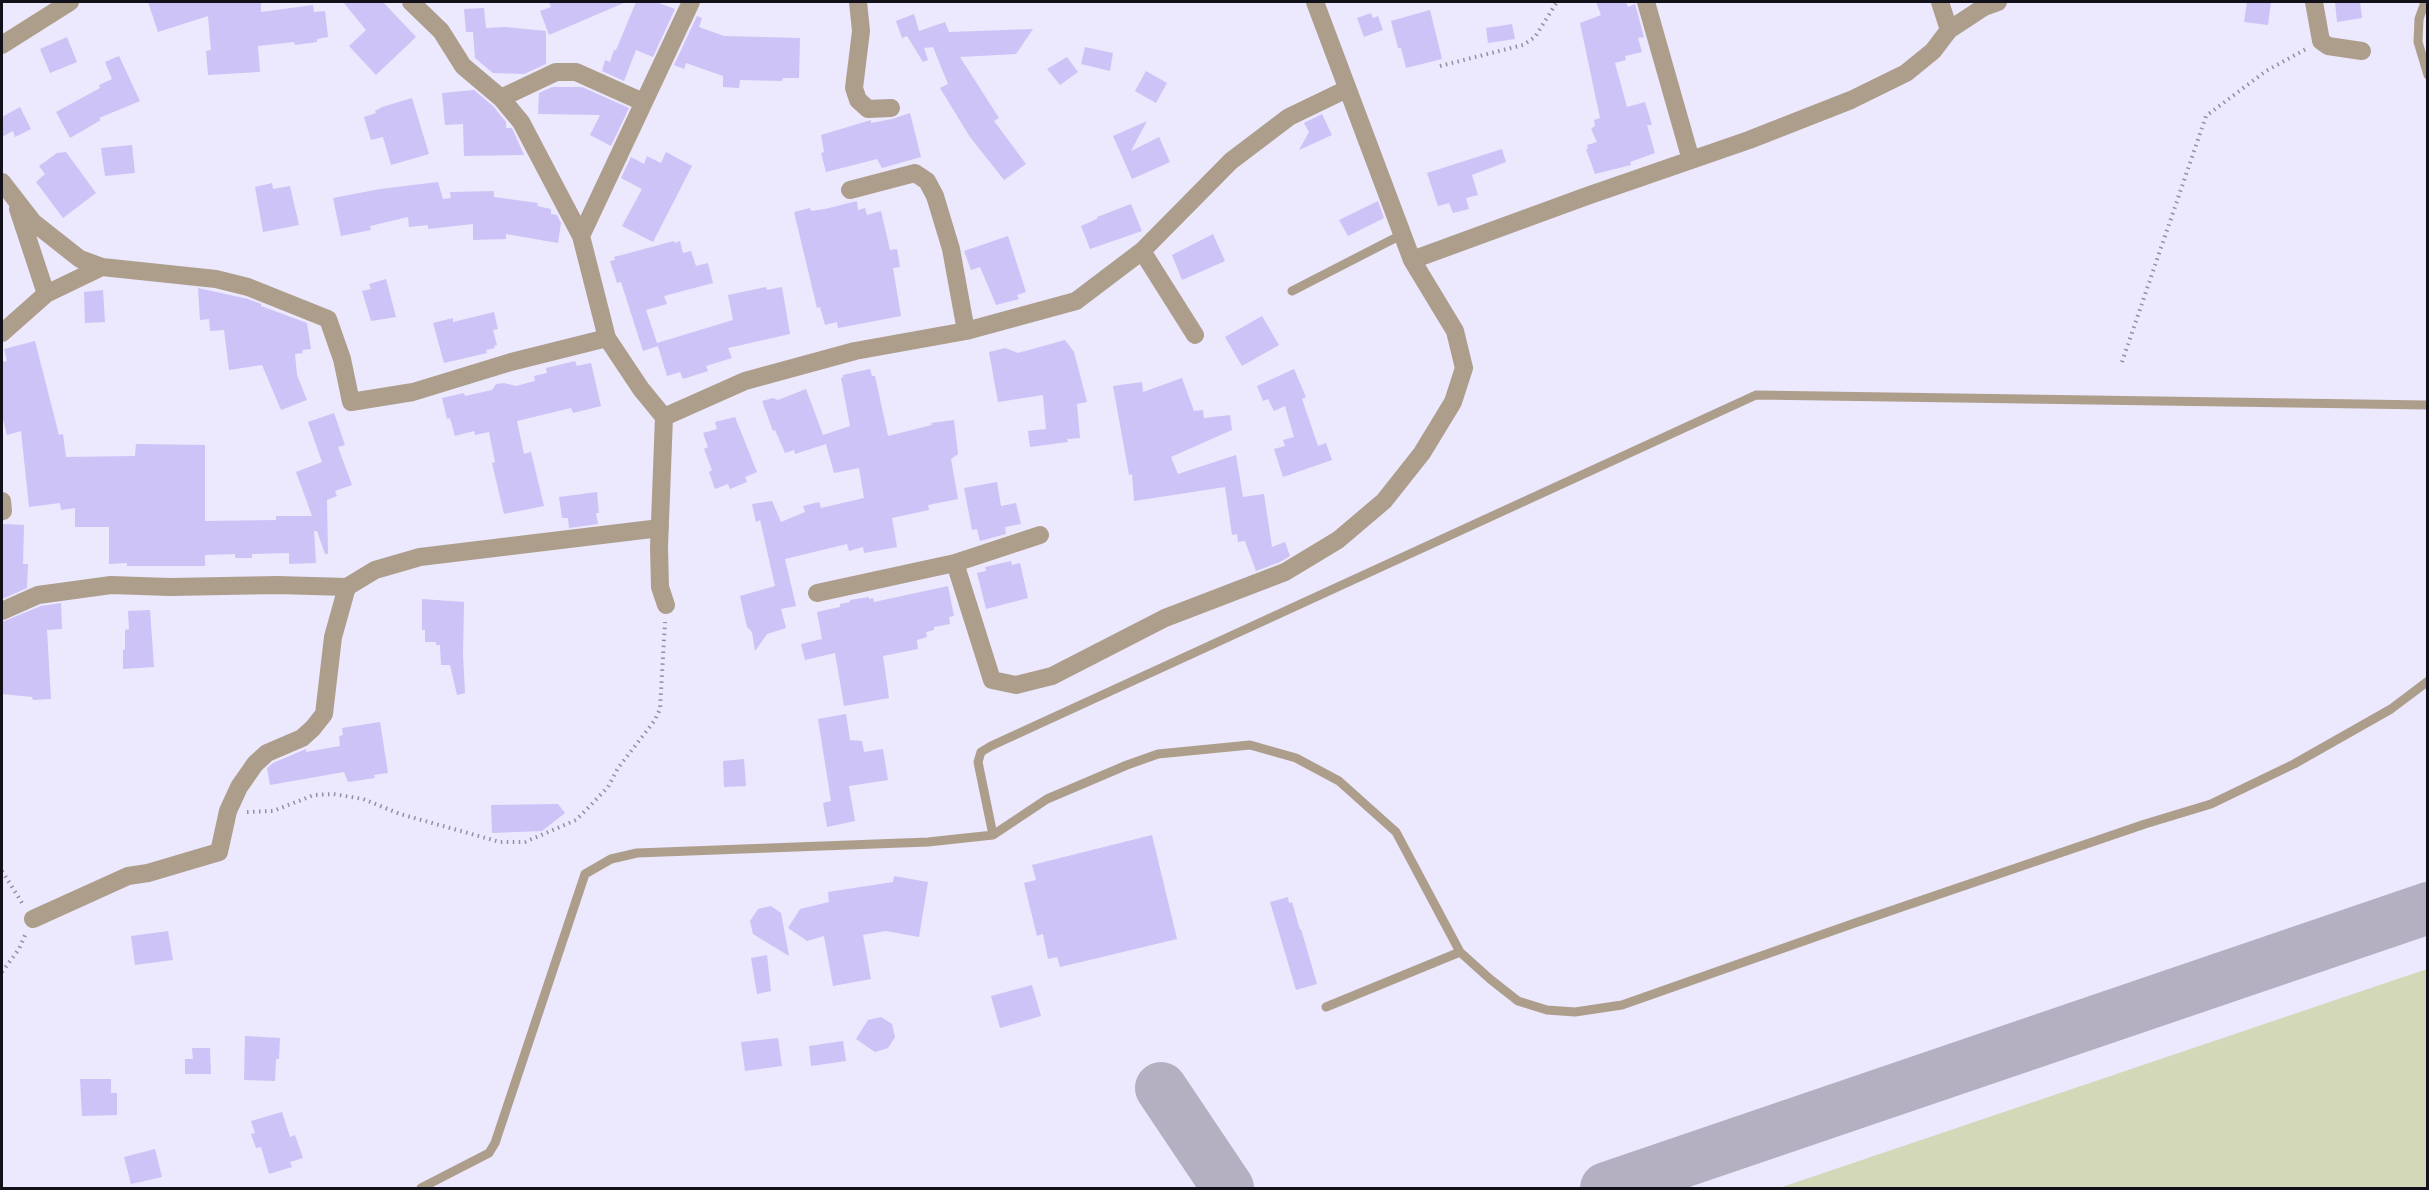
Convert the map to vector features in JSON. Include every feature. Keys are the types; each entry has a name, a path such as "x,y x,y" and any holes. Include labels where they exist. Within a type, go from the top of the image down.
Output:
{"street":[{"path":"411,2 441,32 463,66 501,98 521,122 581,236 607,338 641,389 664,417 660,587 666,605"},
{"path":"581,236 692,2"},
{"path":"858,2 861,31 854,88 858,100 868,109 891,108"},
{"path":"954,563 993,680 1016,685 1052,676 1165,618 1285,572 1338,540 1384,501 1422,453 1454,402 1464,368 1455,331 1412,260 1315,2"},
{"path":"1646,2 1690,160"},
{"path":"1940,2 1949,30"},
{"path":"1412,260 1749,140 1851,100 1906,73 1933,51 1949,30 1984,7 1998,2"},
{"path":"2314,2 2321,41 2328,46 2362,51"},
{"path":"2,45 65,3"},
{"path":"501,98 556,72 576,72 643,102"},
{"path":"664,417 745,381 855,351 966,332 1076,301 1142,251 1231,161 1289,117 1347,89"},
{"path":"850,189 915,173 927,182 935,196 951,249 966,332"},
{"path":"2,182 33,222 80,259 102,267 216,279 248,287 328,320 342,359 351,402 413,392 511,362 607,338"},
{"path":"15,199 46,294"},
{"path":"1142,251 1195,335"},
{"path":"2,333 46,294 102,267"},
{"path":"2,611 38,595 111,585 346,587 375,570 420,557 660,528"},
{"path":"817,593 954,563 1040,535"},
{"path":"33,919 128,876 148,873 219,852 228,811 255,764 267,753 302,738 324,714 333,637 346,587"}],"lane":[{"path":"2425,2 2419,19 2418,42 2427,75"},
{"path":"1292,291 1403,234"},
{"path":"993,835 978,762 981,752 991,746 1756,395 2427,405"},
{"path":"421,1188 489,1152 495,1143 585,874 611,859 637,853 928,842 993,835 1047,799 1158,754 1250,745 1296,758 1339,781 1396,832 1460,952 1518,1001 1547,1010 1575,1012 1622,1005 1863,920 2145,824 2211,804 2294,764 2391,709 2427,681"},
{"path":"1326,1006 1460,952"}],"path":[{"path":"1440,66 1523,45 1535,37 1557,2"},
{"path":"2122,362 2206,116 2266,71 2321,41"},
{"path":"228,811 273,811 314,795 333,794 363,799 423,821 464,830 500,842 512,843 525,842 576,819 608,787 618,768 645,736 660,709 666,605"},
{"path":"2,871 33,919 20,949 2,972"}],"green space":[{"path":"2427,969 2427,1188 1779,1188"}],"building":[{"path":"148,2 261,2 261,12 313,5 314,12 325,11 328,37 317,39 317,42 295,45 294,42 258,46 260,72 208,75 206,51 211,50 208,16 158,32"},
{"path":"343,2 383,2 416,37 376,75 349,46 366,30"},
{"path":"549,2 626,2 549,35 540,11 551,7"},
{"path":"636,2 656,2 675,9 653,57 636,50 624,81 602,71 605,60 610,62 616,50"},
{"path":"1596,2 1626,2 1628,7 1635,4 1644,37 1638,38 1642,52 1625,56 1626,60 1615,63 1627,107 1645,102 1652,125 1647,125 1655,153 1630,162 1631,165 1595,174 1586,149 1588,149 1587,145 1597,142 1591,129 1595,126 1594,120 1600,118 1580,23 1601,15"},
{"path":"2247,2 2271,2 2268,25 2244,22"},
{"path":"2335,2 2360,2 2362,18 2337,22"},
{"path":"484,8 486,28 505,27 546,31 546,64 524,74 493,73 475,58 473,32 466,32 464,9"},
{"path":"1430,10 1442,59 1406,68 1391,21"},
{"path":"1371,13 1373,18 1378,16 1383,30 1364,37 1357,18"},
{"path":"914,14 919,31 945,22 949,32 1033,29 1016,54 960,57 999,118 994,121 1026,164 1004,180 970,137 940,88 948,84 933,47 924,48 928,60 923,62 907,36 902,38 896,21"},
{"path":"697,16 702,18 699,27 724,36 800,38 799,78 783,78 782,81 740,80 739,88 723,87 723,76 686,63 684,69 674,65"},
{"path":"1512,24 1515,39 1488,43 1486,28"},
{"path":"67,37 77,62 50,73 40,49"},
{"path":"1085,47 1113,53 1110,71 1081,64"},
{"path":"119,56 140,101 99,118 101,120 70,138 56,112 112,79 105,62"},
{"path":"1067,57 1078,72 1060,85 1047,69"},
{"path":"1146,71 1167,83 1156,103 1135,91"},
{"path":"552,87 582,87 629,108 611,146 590,135 600,115 538,114 539,93"},
{"path":"474,90 493,106 506,122 506,128 512,128 524,155 464,156 463,124 445,125 442,93"},
{"path":"412,98 429,154 391,165 383,137 371,140 364,117 376,113 375,111 382,107"},
{"path":"20,107 31,129 15,137 13,131 2,137 2,117"},
{"path":"910,113 921,157 882,168 877,159 826,172 821,153 824,152 821,135 871,120 871,123"},
{"path":"1322,114 1332,135 1299,150 1309,132 1304,123"},
{"path":"1147,121 1131,151 1159,137 1170,162 1132,179 1113,136"},
{"path":"132,145 135,173 105,176 101,148"},
{"path":"1502,149 1506,162 1472,175 1478,195 1466,198 1469,209 1453,213 1449,203 1438,206 1427,173"},
{"path":"66,152 96,193 63,218 36,182 45,174 39,166 57,153"},
{"path":"666,152 692,166 653,242 622,226 642,189 621,178 631,157 644,164 647,156 661,163"},
{"path":"438,182 443,199 451,198 450,192 494,191 494,197 538,203 537,206 551,209 551,214 557,215 561,223 558,243 506,234 506,239 473,240 473,224 428,229 428,225 409,227 408,217 370,226 371,230 341,236 333,198 380,189"},
{"path":"272,183 273,189 290,186 299,225 263,232 255,187"},
{"path":"857,201 858,210 865,208 867,215 881,211 890,250 897,249 900,267 893,268 901,316 838,328 837,322 825,325 820,307 817,308 794,212 810,208 811,211 825,209"},
{"path":"1378,201 1384,218 1348,236 1339,220"},
{"path":"1131,204 1142,231 1090,249 1081,226"},
{"path":"1213,234 1225,261 1182,280 1172,255"},
{"path":"1008,236 1026,292 1017,295 1019,299 996,305 980,267 971,270 964,251"},
{"path":"674,241 675,243 680,241 683,253 691,251 696,266 708,263 713,283 664,296 667,304 646,310 658,346 643,351 621,282 617,283 610,261 615,260 614,257"},
{"path":"386,279 396,317 371,321 362,291 371,289 369,284"},
{"path":"766,287 767,290 782,287 790,334 728,348 732,358 706,366 708,371 683,379 680,372 667,376 657,343 733,320 728,295"},
{"path":"198,288 248,299 307,323 311,349 295,354 297,375 307,400 281,410 262,365 229,370 224,330 210,331 209,319 200,320"},
{"path":"103,290 105,322 85,323 84,292"},
{"path":"494,312 498,329 493,330 497,345 494,346 495,348 486,350 487,353 444,363 433,323 453,318 453,322"},
{"path":"1262,316 1279,345 1242,366 1225,337"},
{"path":"1065,340 1074,352 1087,402 1077,404 1080,438 1067,439 1068,442 1030,447 1028,431 1046,429 1043,395 998,402 989,352 1005,348 1018,353"},
{"path":"35,341 59,435 63,434 66,457 135,456 136,444 205,445 205,521 276,520 276,516 312,516 296,472 322,462 308,422 334,413 345,445 338,447 352,485 335,491 337,496 327,500 328,554 325,554 317,531 314,531 316,563 289,564 289,553 252,554 252,558 235,558 235,554 205,555 205,566 109,564 109,527 75,527 75,508 61,510 60,503 29,507 21,431 7,435 2,415 2,362 7,361 4,349"},
{"path":"575,361 577,366 591,363 601,406 573,413 571,408 517,421 524,454 531,452 544,506 504,514 492,463 495,462 489,432 475,435 474,431 455,436 450,418 447,419 442,398 492,390 496,384 516,386 535,381 534,376 547,373 546,368"},
{"path":"870,369 872,376 875,376 888,436 932,425 931,423 954,420 958,454 951,459 958,499 928,505 929,510 892,518 897,547 864,553 863,547 849,551 847,544 785,559 796,606 781,609 786,628 767,634 755,651 752,632 747,627 740,596 775,586 760,520 756,522 752,504 772,501 781,522 805,512 803,506 819,502 821,508 864,498 859,468 834,473 826,444 795,454 794,450 785,453 775,430 773,431 762,401 773,398 778,400 806,389 823,435 850,426 841,378 843,375"},
{"path":"1294,369 1306,397 1302,399 1318,446 1326,443 1332,460 1283,477 1274,449 1285,446 1283,440 1294,437 1285,406 1274,411 1268,399 1263,401 1257,386"},
{"path":"1182,378 1194,411 1203,410 1204,418 1230,415 1232,430 1171,457 1178,474 1236,455 1243,497 1264,494 1272,547 1285,542 1290,556 1280,562 1256,571 1245,541 1238,542 1237,534 1232,535 1225,487 1134,501 1132,474 1129,475 1113,386 1142,382 1143,392"},
{"path":"735,417 757,472 745,477 747,482 730,489 728,484 715,489 709,472 712,470 704,449 708,447 703,433 717,429 715,422"},
{"path":"997,482 1001,506 1016,503 1021,524 1005,527 1006,534 980,541 977,529 972,530 964,488"},
{"path":"597,492 598,524 569,528 568,518 562,518 559,497"},
{"path":"2,524 24,525 23,564 28,564 27,588 2,599"},
{"path":"1011,561 1012,565 1020,563 1028,598 986,609 977,573 986,571 985,567"},
{"path":"948,586 954,616 949,617 950,624 934,627 934,630 926,632 927,637 917,640 918,649 883,656 889,698 844,706 835,653 805,660 801,644 822,639 817,612 840,607 840,604 850,602 850,600 869,597 869,599 873,598 874,602"},
{"path":"422,599 464,602 465,693 457,695 450,665 441,665 440,645 436,645 436,642 425,642 425,630 422,630"},
{"path":"61,603 62,629 47,630 51,699 33,700 32,697 2,694 2,622 41,606"},
{"path":"150,610 154,667 123,669 125,630 129,629 128,611"},
{"path":"846,714 850,740 862,741 864,752 883,749 888,780 849,786 855,821 827,827 823,803 831,801 818,719"},
{"path":"380,722 388,773 374,775 375,778 348,782 344,772 270,785 267,768 273,763 306,749 306,752 340,746 339,736 343,735 342,728"},
{"path":"744,759 746,786 724,787 723,761"},
{"path":"558,804 565,813 542,831 492,833 491,805"},
{"path":"1152,835 1177,939 1060,967 1057,957 1048,959 1043,934 1037,936 1024,883 1036,880 1032,865"},
{"path":"894,876 928,882 919,937 886,931 863,935 871,979 833,986 824,936 807,941 788,928 800,909 829,902 828,892 893,882"},
{"path":"1288,897 1289,903 1292,902 1301,929 1317,984 1296,990 1270,902"},
{"path":"771,906 781,913 789,956 753,934 750,921 758,909"},
{"path":"168,931 173,960 135,965 131,936"},
{"path":"767,955 771,991 757,994 751,958"},
{"path":"1032,985 1041,1016 1000,1028 991,996"},
{"path":"881,1017 892,1024 895,1037 888,1048 875,1052 856,1039 868,1020"},
{"path":"245,1036 280,1038 275,1081 244,1080"},
{"path":"778,1038 782,1066 745,1071 741,1042"},
{"path":"843,1041 846,1061 811,1066 809,1046"},
{"path":"192,1048 210,1048 211,1074 185,1074 185,1059 193,1059"},
{"path":"80,1079 111,1079 111,1093 117,1093 117,1115 82,1116"},
{"path":"282,1112 290,1137 295,1135 303,1158 290,1162 292,1167 269,1174 261,1147 256,1148 251,1134 255,1133 251,1121"},
{"path":"155,1149 162,1177 131,1184 124,1157"}],"taxiway":[{"path":"1606,1188 2428,908"},
{"path":"1161,1088 1228,1188"}]}
